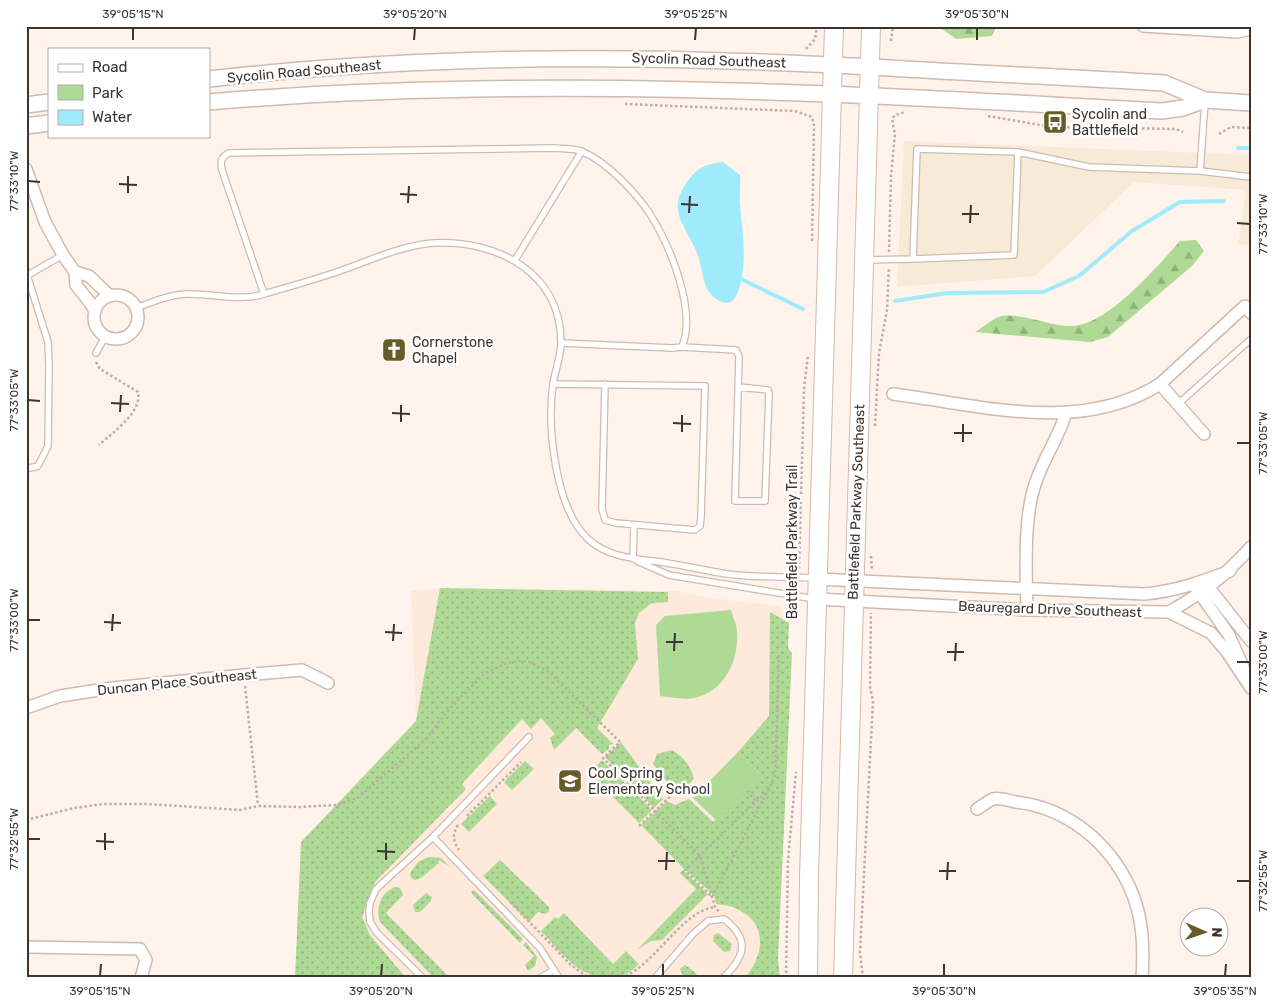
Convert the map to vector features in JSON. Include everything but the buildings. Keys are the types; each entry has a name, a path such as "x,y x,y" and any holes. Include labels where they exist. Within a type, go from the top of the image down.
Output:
{"main road":[{"path":"808,978 808,896 834,26"},
{"name":"Battlefield Parkway Southeast","path":"844,978 853,602 863,581 865,260 871,26"},
{"name":"Sycolin Road Southeast","path":"210,79 363,65 486,59 641,58 832,64 1164,83 1205,100 1251,103"},
{"name":"Sycolin Road Southeast","path":"210,102 351,93 575,88 692,88 1162,112 1205,100"},
{"path":"26,105 48,102"},
{"path":"26,126 48,123"}],"street":[{"path":"1143,26 1237,32 1251,29"},
{"path":"26,169 45,222 63,255 75,272 76,286 95,311 97,328 105,336 118,339 131,334 137,324 136,308 126,297 110,296 103,299 95,311"},
{"path":"75,272 89,276 110,296"},
{"path":"893,394 1032,412 1066,413 1109,407 1130,400 1160,384 1246,306 1251,313"},
{"path":"1160,384 1204,434"},
{"path":"1027,610 1032,491 1061,429 1066,413"},
{"path":"1169,612 1202,587 1230,570 1251,547"},
{"name":"Beauregard Drive Southeast","path":"818,578 1145,594 1202,587"},
{"path":"1202,587 1251,641"},
{"path":"1202,587 1229,634 1251,683"},
{"name":"Beauregard Drive Southeast","path":"817,599 1027,610 1169,612 1211,634 1227,652 1251,688"},
{"name":"Duncan Place Southeast","path":"26,708 60,696 112,688 302,670 328,683"},
{"path":"977,808 994,799 1035,804 1074,822 1108,852 1121,870 1138,911 1143,932 1142,978"},
{"path":"26,947 140,949 146,960 141,978"}],"lane":[{"path":"1200,171 1205,100"},
{"path":"264,294 220,163 222,158 229,153 553,148 582,151 597,159 629,188 650,214 682,287 687,335 682,347"},
{"path":"913,258 917,149 1018,152 1089,167 1200,171 1251,176"},
{"path":"515,260 582,151"},
{"path":"865,260 1014,255 1018,152"},
{"path":"136,308 177,295 242,298 264,294 394,252 433,243 471,245 496,252 515,260 531,272 547,290 557,314 561,343 553,384 550,423 552,448 572,519 588,540 609,552 633,559 725,574 818,578"},
{"path":"26,469 38,466 48,446 50,365 48,342 27,275 63,255"},
{"path":"96,353 105,336"},
{"path":"1178,404 1251,339"},
{"path":"561,343 736,350 739,356 738,387 735,501 765,502 769,393 768,390 762,388 738,387"},
{"path":"553,384 605,384 705,386 700,526 695,530 634,525 605,520 602,509 605,384"},
{"path":"633,559 634,525"},
{"path":"633,559 669,575 817,599"},
{"path":"423,978 377,933 370,922 370,903 376,889 433,836 529,737"},
{"path":"433,836 540,948 559,978"},
{"path":"655,978 693,934 708,921 724,918 736,928 743,941 742,953 736,966 723,978"},
{"path":"540,978 554,970"}],"path":[{"path":"806,48 815,39 817,26"},
{"path":"891,41 893,26"},
{"path":"617,103 795,111 812,117 814,125 812,247"},
{"path":"874,428 879,353 887,310 891,176 895,134 892,119 899,113 914,112"},
{"path":"982,116 1052,127 1176,129 1183,132"},
{"path":"1219,134 1231,127 1251,128"},
{"name":"Battlefield Parkway Trail","path":"799,577 804,389 811,347"},
{"path":"96,353 95,360 100,369 138,392 139,397 138,405 133,412 99,445"},
{"path":"863,581 873,560 870,554"},
{"path":"863,978 860,952 874,701 870,687 871,603"},
{"path":"712,897 775,775 779,655"},
{"path":"26,820 74,808 103,804 184,805 240,810 258,806 321,807 337,805 359,797 425,740 451,707 484,674 504,664 517,661 529,662 549,672 620,742 602,758 700,856 715,906 724,918"},
{"path":"244,675 258,806"},
{"path":"462,854 454,840 454,832 457,826 521,762"},
{"path":"786,978 788,860 796,768"},
{"path":"712,897 685,870 768,789"},
{"path":"747,791 760,805"},
{"path":"639,826 675,792"},
{"path":"503,895 571,965 590,978"},
{"path":"621,978 638,969 699,910 715,906"}],"shaded area":[{"path":"904,141 1251,155 1251,245 1238,244 1246,190 1134,182 1035,276 897,287"},
{"name":"Cool Spring Elementary School","path":"440,588 677,591 711,598 780,606 786,617 777,978 295,978 301,842 416,721 411,591"}],"green space":[{"path":"938,26 996,26 992,36 956,39"},
{"path":"1196,240 1204,251 1192,266 1108,337 1090,342 975,332 1001,316 1019,316 1064,326 1086,323 1101,316 1131,292 1180,241"},
{"path":"440,588 668,592 668,602 652,603 639,613 635,623 638,659 597,728 613,744 609,745 609,749 602,754 576,728 554,750 550,738 555,734 541,718 531,729 522,719 462,784 466,789 375,882 362,917 370,935 406,978 295,978 301,842 416,721"},
{"path":"731,610 737,632 737,643 728,674 714,689 705,695 681,699 660,696 656,625 665,616"},
{"path":"770,612 789,623 788,648 792,653 778,959 780,978 745,978 759,951 759,932 755,924 749,916 737,909 716,904 714,895 683,868 641,825 667,801 675,805 689,799 713,822 761,775 738,752 769,716"},
{"path":"621,742 663,799 654,808 605,757"},
{"path":"672,750 686,762 694,779 682,791 675,792 653,764 657,754"},
{"path":"738,752 761,775 716,820 693,798"},
{"path":"602,760 652,810 639,823 589,773"},
{"path":"525,761 534,769 512,790 504,782"},
{"path":"490,796 497,804 469,832 461,824"},
{"path":"430,857 441,858 450,867 439,860 439,863 421,878 415,880 411,878 410,873 419,861"},
{"path":"500,860 549,907 549,912 545,914 538,912 529,922 483,876"},
{"path":"683,870 708,894 662,940 651,941 637,950 696,889 680,873"},
{"path":"400,888 403,895 386,913 450,978 434,978 380,922 378,911 380,901 390,889"},
{"path":"474,890 523,939 520,943 473,895 471,892"},
{"path":"426,893 432,897 431,901 420,912 415,912 413,905"},
{"path":"564,913 613,964 626,951 639,964 629,972 616,977 604,978 583,971 565,957 541,931 555,917 558,919"},
{"path":"718,933 732,944 730,951 724,952 713,941 714,935"},
{"path":"526,942 537,957 535,966 528,971 525,965 534,956 523,945"},
{"path":"685,965 695,972 699,978 684,978 680,969"}],"water":[{"path":"723,162 740,175 744,252 740,286 735,297 729,303 715,298 707,289 699,258 682,224 678,208 683,189 693,174 705,166"}],"waterway":[{"path":"1238,148 1251,148"},
{"path":"895,301 947,293 1043,292 1079,276 1132,231 1180,202 1224,201"},
{"path":"741,279 803,309"}],"place":[{"name":"Sycolin and Battlefield","path":"1055,122"},
{"name":"Cornerstone Chapel","path":"394,350"},
{"name":"Cool Spring Elementary School","path":"570,781"}]}
